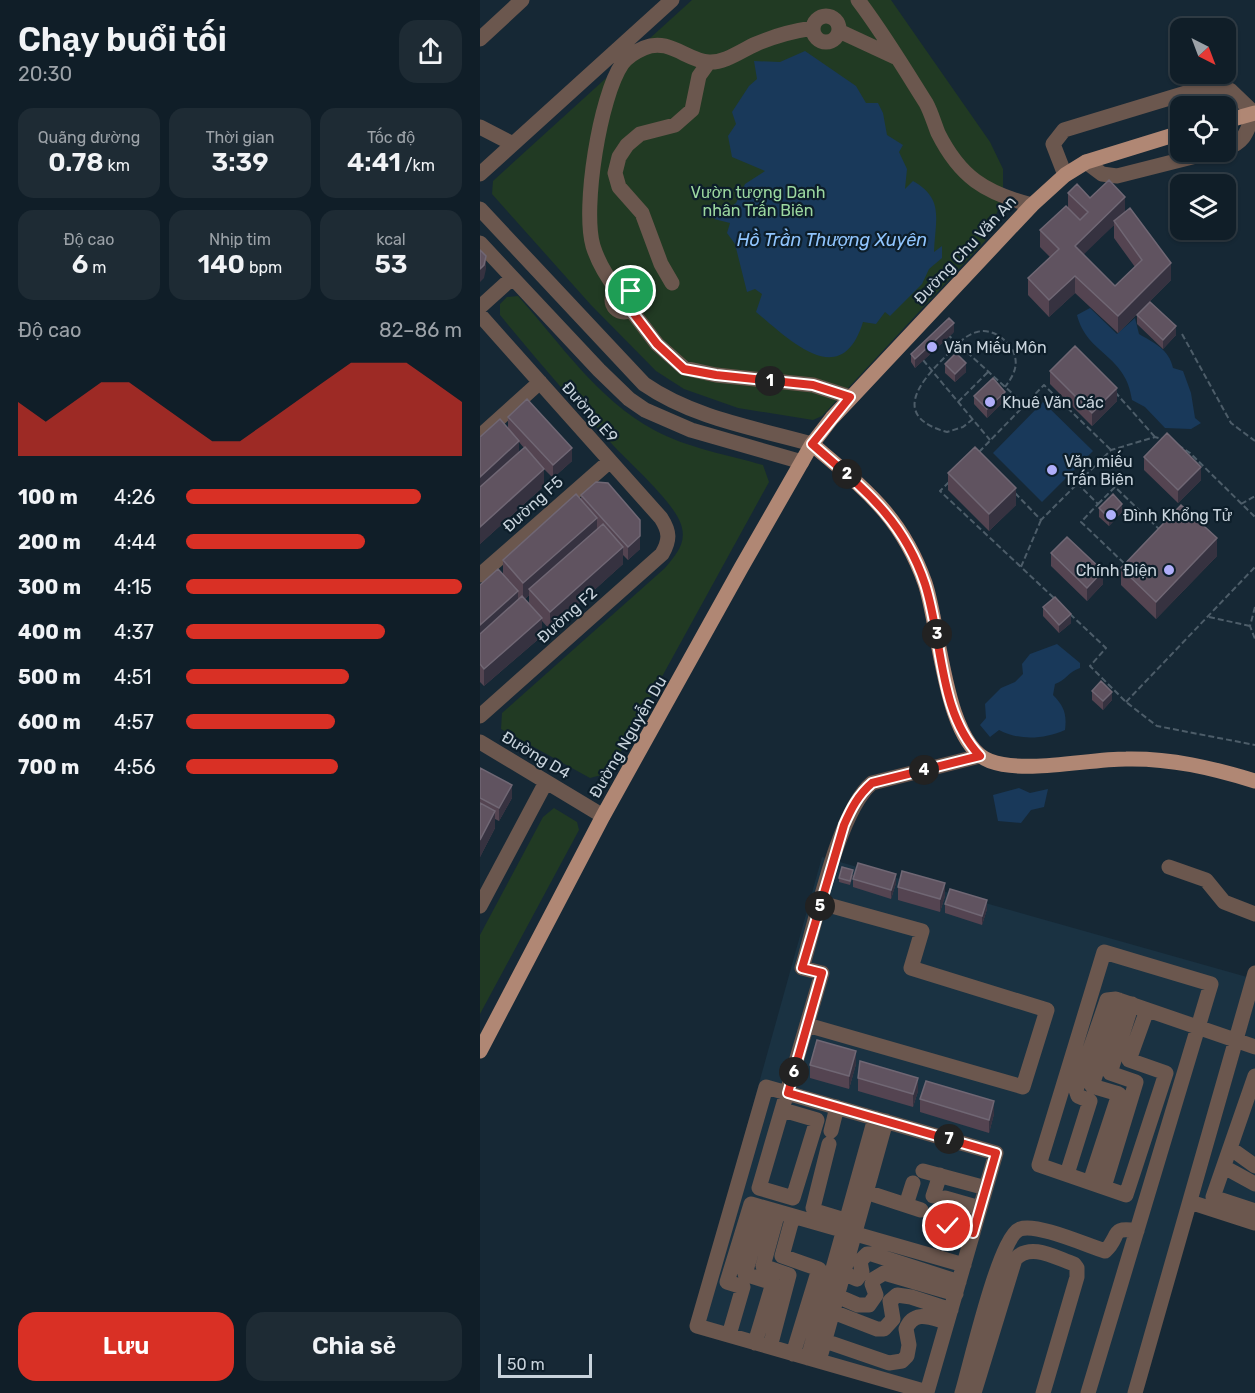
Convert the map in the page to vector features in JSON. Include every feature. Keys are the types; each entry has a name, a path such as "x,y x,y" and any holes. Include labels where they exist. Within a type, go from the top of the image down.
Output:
{"main road":[{"path":"1236,118 1254,113"},
{"name":"Đường Chu Văn An","path":"812,444 850,397 1032,205 1065,175 1086,162 1170,136"},
{"path":"812,444 872,496 893,519 906,540 925,583 950,695 961,733 980,756 991,761 1018,765 1125,759 1170,761 1220,770 1255,781"},
{"name":"Đường Nguyễn Du","path":"480,1051 603,816 812,444"}],"street":[{"path":"480,39 522,0"},
{"path":"480,174 672,0"},
{"path":"858,0 888,40 895,57 927,105 952,159 968,176 1003,198 1032,205"},
{"path":"850,397 813,385 716,375 684,369 657,344 631,310 623,313 614,308 611,298 617,290 607,278 593,246 589,217 591,175 614,80 623,63 646,47 665,45 709,62 726,58 783,33 813,28 818,18 828,16 837,21 839,31 895,57"},
{"path":"672,283 661,264 642,213 619,187 615,173 619,157 627,145 640,134 675,125 692,110 699,76 709,62"},
{"path":"1065,175 1053,144 1064,130 1209,86 1230,90 1254,113 1244,138 1236,145"},
{"path":"480,127 513,144"},
{"path":"1086,162 1102,174 1117,176 1172,162"},
{"path":"480,209 644,384 674,403 696,412 812,444"},
{"path":"480,243 614,385 645,410 691,430 802,462"},
{"path":"480,307 512,278"},
{"name":"Đường E9","path":"480,315 661,518 668,534"},
{"path":"480,436 540,382"},
{"name":"Đường F5","path":"480,575 610,460"},
{"name":"Đường F2","path":"480,716 662,554 669,542 668,534"},
{"name":"Đường D4","path":"480,742 603,816"},
{"path":"783,1110 817,1120 793,1198 759,1188 822,973 802,968 844,825 862,792 872,783 980,756"},
{"path":"480,906 546,782"},
{"path":"1169,867 1206,880 1224,902 1255,914"},
{"path":"807,1025 1023,1087 1047,1010 911,968 922,931 821,903"},
{"path":"1088,1393 1211,984 1104,952 1039,1165 1126,1195 1167,1073 1129,1060 1147,1010"},
{"path":"1135,1393 1255,973"},
{"path":"1066,1174 1090,1101 1078,1096 1076,1090 1107,1000 1125,1002 1255,1047"},
{"path":"1097,1185 1136,1082 1110,1073 1125,1002"},
{"path":"1097,1185 1119,1094 1092,1086 1125,1002"},
{"path":"1254,1085 1249,1111 1230,1148 1213,1197 1255,1211"},
{"path":"766,1087 788,1093 996,1153 927,1392 697,1326 766,1087"},
{"path":"837,1107 813,1208 850,1227"},
{"path":"807,1358 825,1341 843,1273 850,1227 866,1192 880,1120"},
{"path":"807,1358 850,1227 880,1120"},
{"path":"1230,1148 1255,1166"},
{"path":"1224,1167 1255,1184"},
{"path":"923,1171 986,1188"},
{"path":"940,1175 945,1213 973,1233"},
{"path":"906,1205 913,1183"},
{"path":"866,1192 921,1210"},
{"path":"1190,1202 1255,1223"},
{"path":"729,1335 743,1287 727,1282 751,1204 793,1216 850,1227 965,1261"},
{"path":"945,1213 980,1208"},
{"path":"762,1345 789,1275 763,1266 771,1210"},
{"path":"793,1216 782,1256 819,1269 807,1358"},
{"path":"962,1393 1000,1258 1012,1235 1020,1229 1034,1228 1105,1251 1117,1231 1122,1228 1137,1231"},
{"path":"974,1393 1015,1259 1026,1251 1035,1251 1074,1264 1077,1268 1077,1277 1043,1393"},
{"path":"843,1273 857,1279 862,1272 860,1261 867,1254 872,1254 957,1288"},
{"path":"837,1296 858,1305 869,1305 876,1295 872,1284 874,1279 884,1273 957,1288"},
{"path":"833,1312 877,1329 884,1329 893,1319 890,1301 897,1295 911,1297 949,1316"},
{"path":"825,1341 889,1364 896,1363 907,1356 909,1345 906,1329 914,1317 919,1315 949,1316"}],"path":[{"path":"927,316 1025,405"},
{"path":"972,419 955,431 947,432 923,420 914,404 915,395 932,370 958,344 976,332 993,333 1002,338 1012,350 1016,360 1013,376 1005,387"},
{"path":"1182,334 1231,423 1255,441"},
{"path":"905,339 990,440"},
{"path":"958,402 988,372"},
{"path":"977,454 1044,385 1111,450"},
{"path":"1115,392 1155,437 1165,440"},
{"path":"1021,567 1041,519 1111,450 1155,437"},
{"path":"1175,444 1190,453 1255,517"},
{"path":"955,476 940,491 1055,599"},
{"path":"1077,483 1098,504"},
{"path":"1009,487 1041,519"},
{"path":"1134,559 1127,566 1081,522 1115,487 1161,531 1154,538"},
{"path":"1241,504 1255,496"},
{"path":"1126,702 1255,567"},
{"path":"1255,607 1250,626 1255,639"},
{"path":"1064,608 1106,648 1090,666 1126,702 1157,726 1255,745"},
{"path":"1209,617 1250,626"}],"shaded area":[{"path":"822,857 1247,977 1128,1393 910,1393 690,1331"},
{"path":"1255,999 1255,1218 1198,1200"}],"green space":[{"name":"Vườn tượng Danh nhân Trấn Biên","path":"692,0 891,0 990,142 1003,169 1003,198 985,241 822,416 813,420 738,408 684,389 656,371 591,305 492,194 493,181"},
{"path":"518,296 597,387 634,418 680,442 763,465 769,482 609,773 590,778 501,729 502,713 665,568 681,545 683,534 672,508 652,484 583,412 500,315 500,304 507,297"},
{"path":"554,808 577,822 579,830 480,1014 480,935 543,817"}],"water":[{"name":"Hồ Trần Thượng Xuyên","path":"805,51 856,86 866,103 878,103 883,113 887,135 903,145 899,152 907,169 905,189 913,181 930,195 936,211 934,252 942,246 942,258 929,269 922,284 890,316 885,312 876,324 863,322 853,343 842,354 828,357 814,354 799,346 756,312 762,294 755,289 747,292 735,244 727,233 730,223 714,219 736,203 745,184 765,171 732,157 728,136 736,124 732,112 749,86 757,79 754,61 780,62"},
{"path":"1090,308 1117,334 1135,318 1139,334 1164,351 1173,368 1183,371 1191,393 1195,418 1201,423 1191,429 1165,428 1145,407 1132,400 1122,373 1115,363 1089,339 1082,328 1077,315"},
{"path":"1043,402 1093,451 1042,502 993,453"},
{"path":"1057,644 1080,663 1080,668 1055,684 1053,695 1064,711 1065,730 1032,738 1015,736 999,730 990,737 980,725 986,718 985,704 1001,688 1015,682 1023,674 1022,664 1030,654"},
{"path":"1019,788 1030,793 1048,789 1044,807 1031,810 1021,823 998,821 993,795"}],"building":[{"path":"1109,180 1125,197 1075,246 1115,286 1142,260 1114,221 1130,208 1171,263 1118,316 1075,276 1049,300 1028,278 1059,249 1040,230 1066,206 1080,220 1088,212 1068,193 1077,184 1090,198"},
{"path":"480,250 486,256 484,265 480,269"},
{"path":"1150,302 1176,326 1163,340 1137,315"},
{"path":"949,318 954,323 915,359 911,354"},
{"path":"1075,346 1117,388 1092,413 1050,371"},
{"path":"956,353 966,363 955,374 945,364"},
{"path":"993,378 1005,392 987,409 974,396"},
{"path":"527,399 572,448 553,465 508,417"},
{"path":"500,419 519,441 480,477 480,437"},
{"path":"1167,433 1201,467 1178,490 1144,457"},
{"path":"525,447 544,469 480,527 480,487"},
{"path":"975,447 1016,488 989,514 948,473"},
{"path":"596,482 608,483 640,520 640,536 628,547 581,495"},
{"path":"576,494 597,518 523,583 503,560"},
{"path":"1113,494 1122,504 1109,518 1099,508"},
{"name":"Chính Điện","path":"1181,505 1217,538 1156,602 1121,568"},
{"path":"603,524 623,547 550,612 529,589"},
{"path":"1067,537 1103,571 1087,588 1051,553"},
{"path":"498,569 518,591 480,625 480,585"},
{"path":"522,596 542,618 484,669 480,664 480,634"},
{"path":"1055,597 1071,614 1059,625 1043,607"},
{"path":"1101,681 1112,692 1103,701 1092,691"},
{"path":"480,768 512,785 499,808 480,798"},
{"path":"480,803 495,811 480,840"},
{"path":"858,863 896,874 891,890 853,879"},
{"path":"842,867 853,870 850,881 839,878"},
{"path":"902,871 945,883 940,899 898,887"},
{"path":"950,889 987,900 982,916 945,904"},
{"path":"817,1040 856,1051 849,1076 810,1065"},
{"path":"860,1061 918,1078 913,1094 858,1078"},
{"path":"926,1081 994,1101 989,1120 920,1099"}],"place":[{"name":"Văn Miếu Môn","path":"932,347"},
{"name":"Khuê Văn Các","path":"990,402"},
{"name":"Văn miếu Trấn Biên","path":"1052,470"},
{"name":"Đình Khổng Tử","path":"1111,515"},
{"name":"Chính Điện","path":"1169,570"}],"route":[{"path":"631,291 636,298 636,303 631,310 657,344 684,369 762,381 813,385 850,397 812,444 872,496 893,519 906,540 925,583 950,695 961,733 980,756 872,783 862,792 852,808 844,825 802,968 822,973 788,1093 996,1153 973,1233 948,1226"}]}
